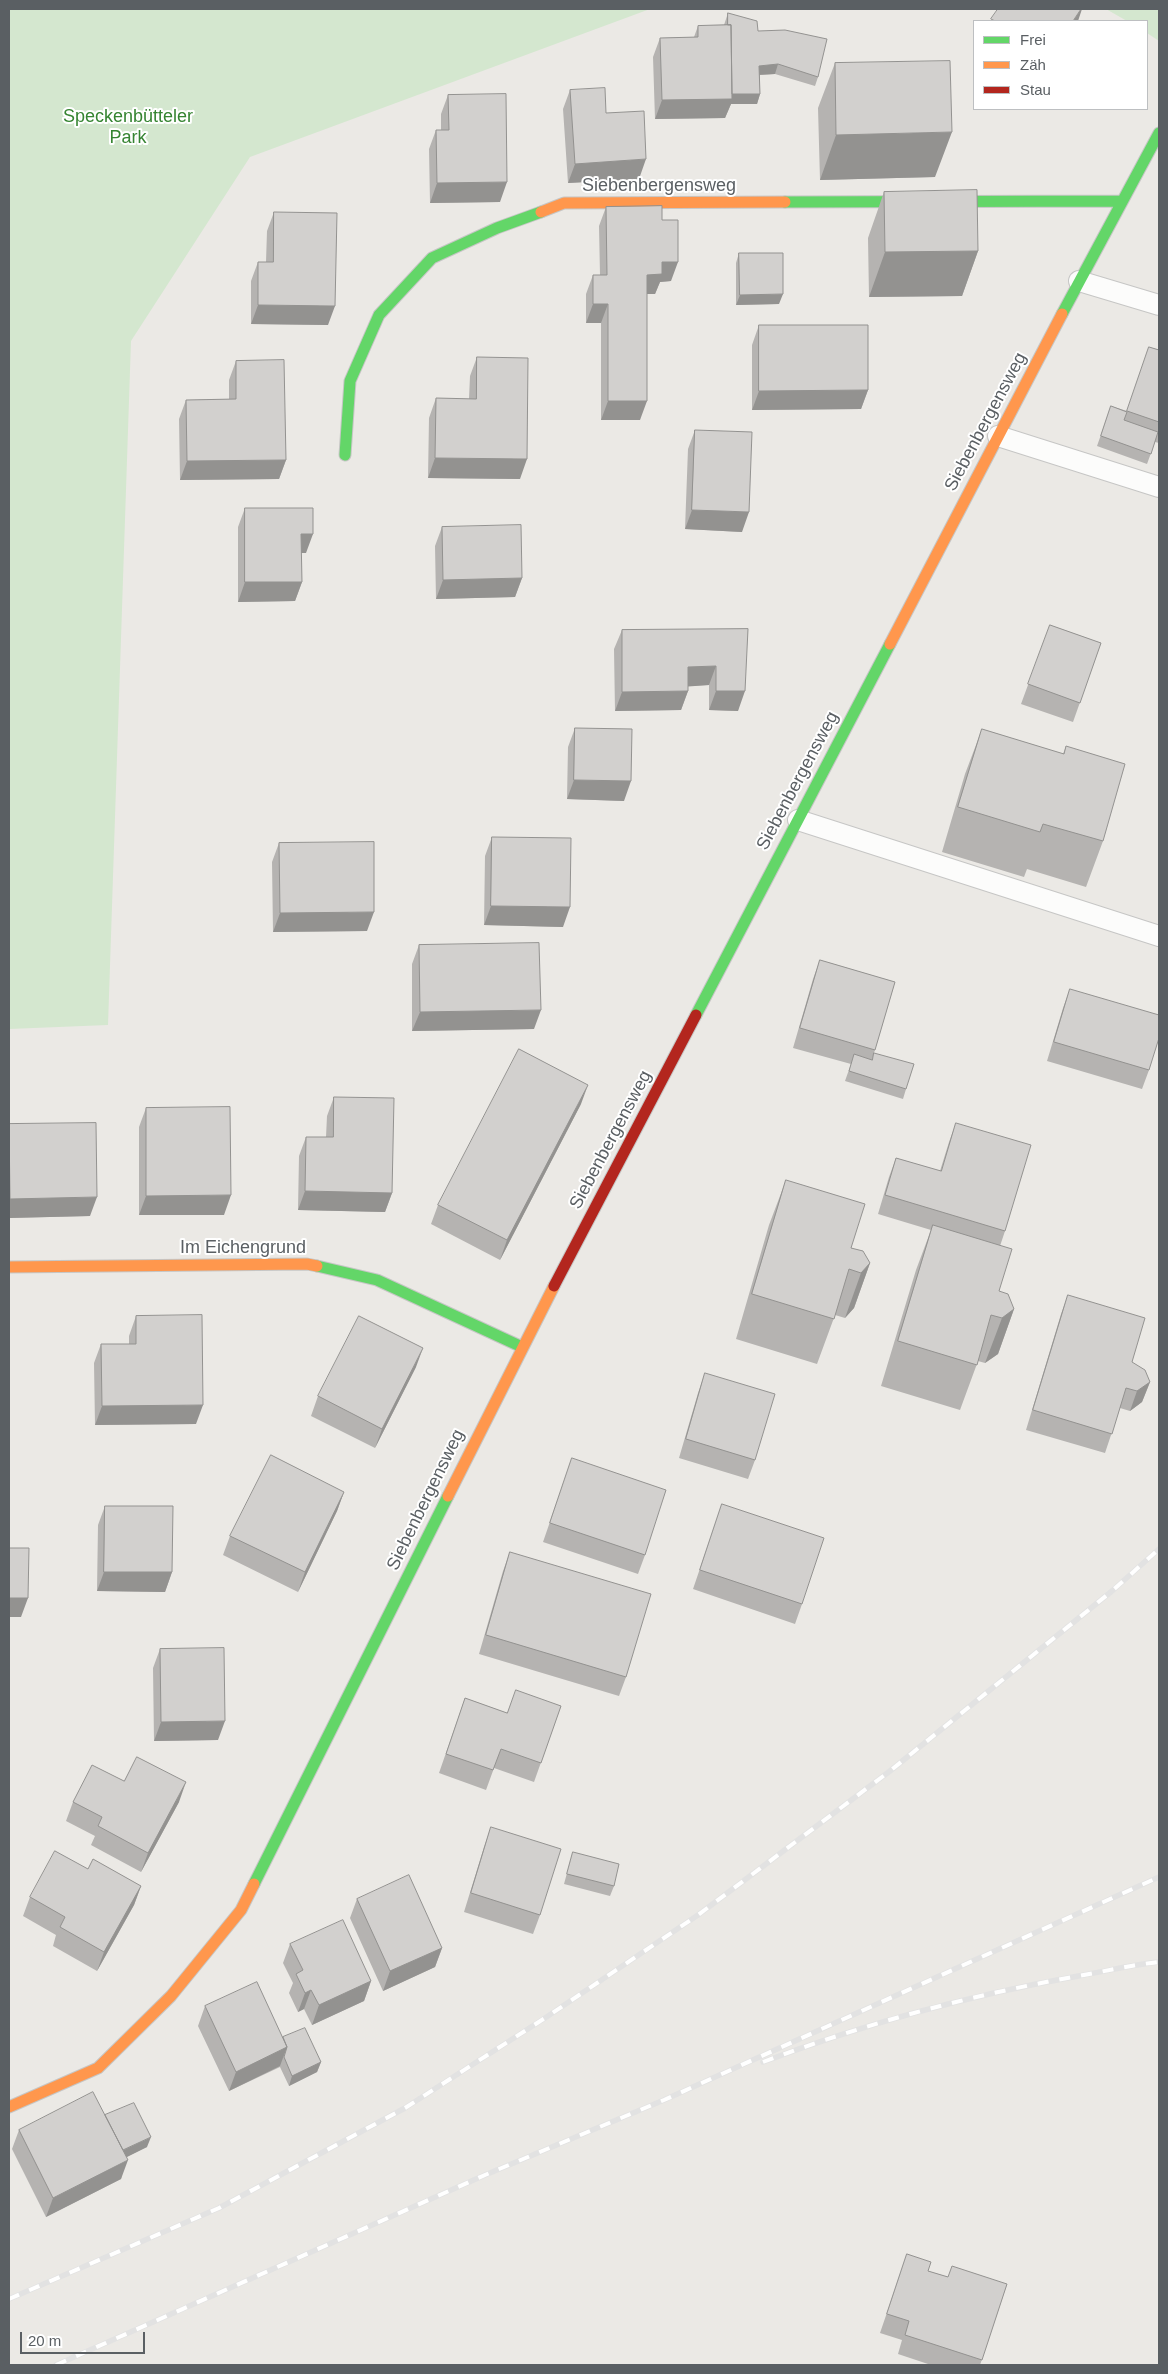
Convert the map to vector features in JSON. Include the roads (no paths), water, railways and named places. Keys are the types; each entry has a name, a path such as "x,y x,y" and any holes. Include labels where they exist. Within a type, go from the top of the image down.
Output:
{"street":[{"name":"Siebenbergensweg","path":"9,2107 98,2068 171,1996 241,1910 522,1347 1159,132"},
{"name":"Siebenbergensweg","path":"345,455 350,382 379,315 432,258 497,228 564,203 1121,202"},
{"name":"Im Eichengrund","path":"9,1267 307,1264 377,1280 522,1347"}],"lane":[{"path":"1080,281 1159,305"},
{"path":"998,436 1159,487"},
{"path":"798,820 1159,936"}],"railway":[{"path":"9,2299 219,2208 405,2108 545,2018 698,1915 890,1771 1112,1591 1159,1549"},
{"path":"56,2365 485,2175 664,2100 1159,1877"},
{"path":"763,2062 839,2035 955,2002 1033,1985 1159,1962"}],"park label":[{"name":"Speckenbütteler Park","path":"128,127"}]}
